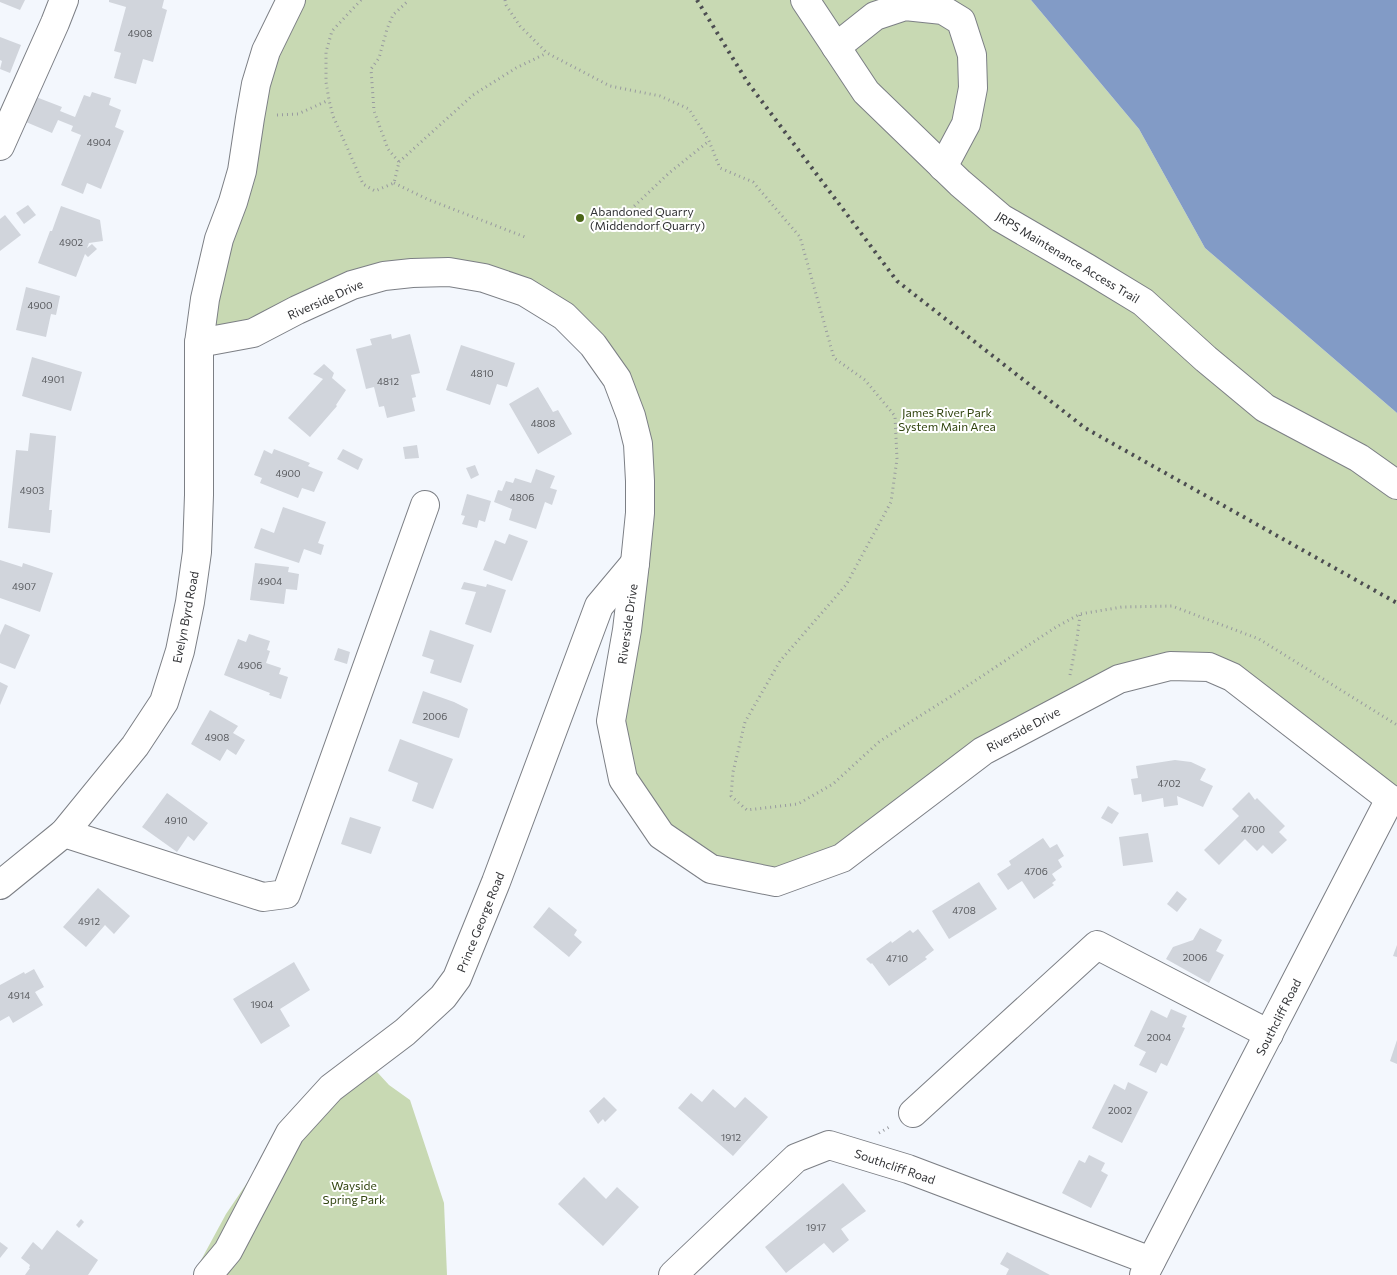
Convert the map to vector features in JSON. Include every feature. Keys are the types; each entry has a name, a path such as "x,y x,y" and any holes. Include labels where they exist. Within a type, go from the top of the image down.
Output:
{"street":[{"path":"0,146 64,0"},
{"path":"199,343 211,269 242,171 256,84 266,51 291,0"},
{"name":"JRPS Maintenance Access Trail","path":"805,0 866,92 960,183 1001,218 1143,302 1206,359 1265,408 1359,458 1397,485"},
{"path":"836,48 875,16 905,6 943,10 961,21 972,56 973,88 966,124 943,167"},
{"name":"Riverside Drive","path":"199,343 253,333 352,285 384,276 448,272 484,278 525,292 564,316 593,345 617,379 631,416 638,444 640,497 635,563 627,630 611,721 623,779 661,835 711,869 776,882 842,858 982,751 1119,679 1170,666 1209,667 1232,678 1394,800"},
{"name":"Evelyn Byrd Road","path":"0,885 64,833 135,746 164,702 180,651 190,602 197,552 199,343"},
{"path":"64,833 263,897 286,894 425,505"},
{"name":"Prince George Road","path":"208,1275 228,1251 290,1133 330,1088 405,1032 442,996 457,978 496,882 599,606 635,563"},
{"name":"Southcliff Road","path":"673,1275 796,1158 829,1145 908,1170 1148,1268 1394,800"},
{"path":"913,1113 1097,945 1270,1034"}],"path":[{"path":"361,0 332,31 326,52 326,82 328,100 333,116 363,184 376,190 394,183 525,237"},
{"path":"399,162 388,149 374,111 371,69 379,58 393,15 409,0"},
{"path":"505,0 520,26 547,53 610,86 660,96 689,109 709,141 720,168 753,182 800,237 834,358 865,380 895,416 897,459 891,502 846,585 780,662 745,722 733,772 731,796 747,810"},
{"path":"394,183 399,162 473,95 516,68 547,53"},
{"path":"250,118 298,114 328,100"},
{"path":"627,213 669,173 709,141"},
{"path":"1069,706 1070,671 1080,614"}],"green space":[{"name":"James River Park System Main Area","path":"291,0 1031,0 1139,129 1205,248 1397,413 1397,802 1232,677 1119,679 842,858 776,882 661,835 611,721 640,513 617,379 525,292 412,273 199,343"},
{"name":"Wayside Spring Park","path":"366,1060 389,1085 410,1100 444,1203 447,1275 193,1275 226,1214 249,1180"}],"water":[{"path":"1031,0 1397,0 1397,413 1205,248 1139,129"}],"building":[{"path":"0,0 25,0 20,10 0,2"},
{"path":"109,0 164,0 162,8 167,10 153,62 143,59 136,84 114,78 121,53 114,51 126,7 109,2"},
{"path":"0,37 21,45 10,73 0,69 2,61 0,60"},
{"path":"92,92 111,98 109,105 121,110 115,127 124,131 101,189 87,183 83,194 61,185 81,135 71,131 73,126 58,120 52,133 26,122 36,97 62,107 60,111 75,117 84,95 90,97"},
{"path":"28,205 36,215 24,224 16,213"},
{"path":"61,206 100,220 103,241 89,243 87,248 92,244 97,249 88,257 85,254 76,277 38,263"},
{"path":"5,215 21,235 0,251 0,219"},
{"path":"26,287 60,296 56,315 51,314 46,337 16,330"},
{"path":"391,334 392,339 410,334 420,373 411,375 416,397 412,398 415,411 387,418 384,406 379,407 374,387 366,389 356,349 372,345 370,339"},
{"path":"461,345 515,363 507,387 497,384 490,405 446,390"},
{"path":"32,357 82,372 71,411 22,396"},
{"path":"324,364 334,373 332,378 346,390 337,406 310,437 288,418 323,379 313,374"},
{"path":"538,387 553,412 558,410 572,434 538,454 509,404"},
{"path":"30,433 56,436 49,510 52,510 50,533 8,528 16,450 28,451"},
{"path":"417,445 419,458 405,459 403,447"},
{"path":"274,449 310,463 308,466 323,472 314,492 302,488 298,498 260,483 262,478 254,475 264,450 272,454"},
{"path":"343,449 363,459 358,470 337,459"},
{"path":"475,465 479,475 471,479 466,468"},
{"path":"536,469 555,476 550,488 557,490 552,505 545,502 536,529 509,520 512,509 494,502 498,490 502,491 506,481 513,483 515,478 531,483"},
{"path":"467,494 491,501 485,522 479,520 477,528 462,524 465,516 461,515"},
{"path":"283,507 326,522 318,543 324,545 321,555 304,549 299,563 254,548 261,528 274,533"},
{"path":"509,534 528,541 512,581 483,570 495,540 505,544"},
{"path":"0,560 22,567 23,563 53,573 40,612 0,598"},
{"path":"255,563 289,567 288,572 299,574 297,590 286,589 284,604 250,600"},
{"path":"464,582 486,587 487,584 506,590 491,633 465,624 476,592 461,589"},
{"path":"5,624 30,635 15,669 0,663 0,635"},
{"path":"430,630 474,645 461,683 430,673 434,660 422,656"},
{"path":"249,634 270,641 267,650 270,651 266,663 281,668 279,674 288,677 281,699 224,675 238,639 246,642"},
{"path":"338,648 350,652 347,664 334,660"},
{"path":"0,682 8,686 0,705"},
{"path":"423,691 468,709 459,738 412,723"},
{"path":"210,710 238,726 233,733 245,740 236,755 227,749 220,761 191,744"},
{"path":"400,739 453,759 433,809 412,801 418,783 388,771"},
{"path":"1175,760 1191,762 1206,769 1200,780 1213,786 1203,807 1177,796 1178,805 1164,807 1163,798 1142,802 1141,794 1134,795 1131,779 1138,778 1136,766"},
{"path":"1249,792 1255,800 1257,798 1285,826 1279,832 1287,840 1272,854 1263,845 1257,851 1245,839 1219,865 1204,850 1239,816 1232,809"},
{"path":"167,793 208,823 194,841 188,836 177,852 142,827"},
{"path":"1108,806 1119,813 1112,824 1101,818"},
{"path":"350,817 381,827 371,854 341,844"},
{"path":"1148,833 1153,862 1123,866 1119,837"},
{"path":"1043,838 1050,848 1057,844 1064,856 1058,860 1062,867 1052,874 1056,880 1052,883 1054,885 1034,899 1022,881 1008,890 997,874 1011,865 1009,861"},
{"path":"979,882 997,909 949,939 932,911"},
{"path":"98,888 130,916 114,934 105,925 86,947 63,927"},
{"path":"1177,891 1187,899 1177,912 1167,904"},
{"path":"549,907 577,930 574,935 582,942 569,957 533,927"},
{"path":"1200,928 1222,940 1216,951 1224,955 1209,983 1166,959 1173,947 1193,940"},
{"path":"918,929 934,950 925,957 927,959 889,986 872,963 866,959 910,930 913,933"},
{"path":"1397,945 1397,957 1393,956"},
{"path":"294,962 310,990 280,1009 290,1026 261,1044 233,999"},
{"path":"34,969 44,987 35,992 43,1005 13,1023 9,1016 0,1021 0,985 24,972 25,974"},
{"path":"1171,1009 1187,1016 1182,1027 1185,1028 1167,1066 1161,1063 1156,1073 1139,1065 1146,1052 1134,1046 1151,1010 1167,1018"},
{"path":"1397,1040 1397,1064 1390,1061"},
{"path":"1128,1082 1148,1092 1122,1143 1092,1128 1114,1084 1125,1090"},
{"path":"713,1089 735,1108 745,1097 768,1117 733,1156 678,1108 691,1093 702,1102"},
{"path":"604,1097 617,1110 605,1122 603,1119 598,1124 589,1111"},
{"path":"1089,1155 1105,1163 1101,1171 1108,1175 1091,1208 1062,1193 1079,1160 1085,1163"},
{"path":"584,1177 606,1199 617,1187 639,1207 603,1246 558,1204"},
{"path":"843,1183 866,1211 841,1229 849,1240 833,1253 824,1243 786,1273 765,1247"},
{"path":"81,1219 84,1222 79,1228 76,1225"},
{"path":"57,1230 98,1260 88,1275 25,1275 30,1265 21,1258 33,1242 42,1250"},
{"path":"0,1242 8,1248 0,1258"},
{"path":"1007,1252 1050,1275 1006,1275 1009,1269 1000,1264"}],"railway":[{"path":"697,0 748,83 897,281 1085,428 1397,603"}],"place":[{"name":"Abandoned Quarry (Middendorf Quarry)","path":"580,218"}]}
